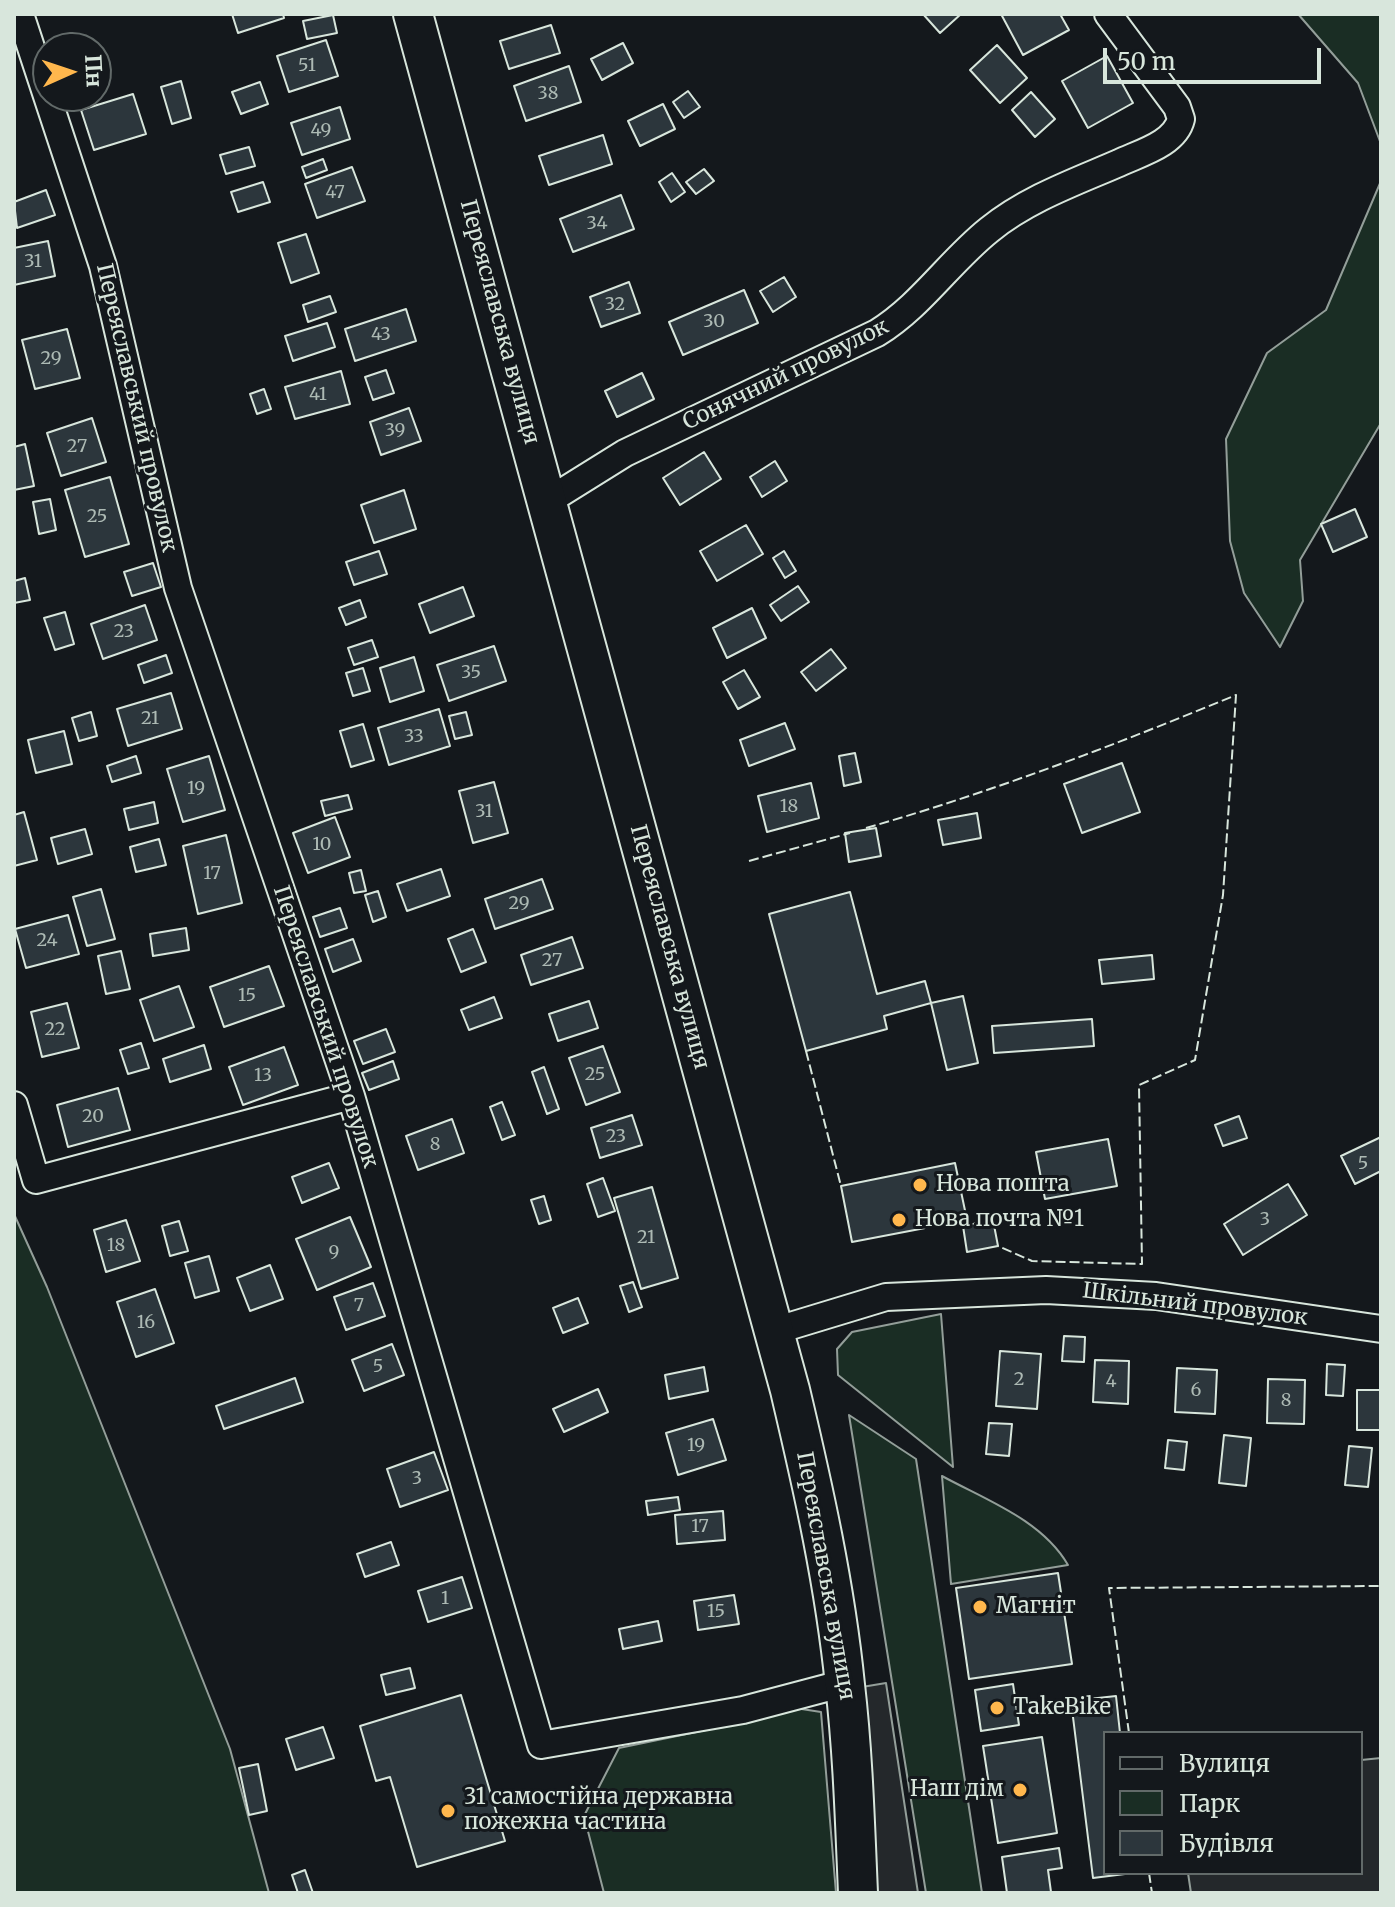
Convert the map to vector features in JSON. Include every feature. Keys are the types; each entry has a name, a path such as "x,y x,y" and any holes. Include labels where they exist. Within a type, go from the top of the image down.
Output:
{"main road":[{"name":"Переяславська вулиця","path":"413,14 774,1331 819,1521 845,1683 858,1893"}],"street":[{"name":"Переяславський провулок","path":"20,14 103,266 178,588 351,1096 541,1745 743,1710 845,1683"},
{"name":"Сонячний провулок","path":"548,501 625,453 877,333 907,312 980,238 1013,213 1152,148 1174,133 1181,119 1177,107 1108,14"},
{"path":"14,1105 36,1180 351,1096"},
{"name":"Шкільний провулок","path":"774,1331 886,1297 1019,1290 1156,1296 1381,1329"}],"green space":[{"path":"1298,14 1381,14 1381,144 1358,83"},
{"path":"1381,181 1381,423 1300,560 1303,601 1280,647 1244,593 1230,541 1226,439 1267,353 1326,310"},
{"path":"14,1214 47,1287 230,1749 269,1893 14,1893"},
{"path":"941,1314 953,1467 838,1375 837,1349 852,1332"},
{"path":"849,1415 916,1459 982,1893 926,1893"},
{"path":"942,1476 1028,1523 1044,1535 1068,1565 951,1584"},
{"path":"782,1706 821,1712 836,1893 604,1893 584,1816 619,1748 735,1724"}],"shaded area":[{"path":"886,1683 918,1893 876,1893 862,1687"},
{"path":"1381,1758 1381,1893 1191,1893 1188,1875 1363,1875 1363,1760"}],"building":[{"path":"232,14 283,14 284,18 238,33"},
{"path":"923,14 961,14 940,33"},
{"path":"1001,14 1060,14 1069,30 1023,55"},
{"path":"333,15 337,33 307,39 303,21"},
{"path":"551,25 560,53 509,69 500,41"},
{"path":"326,40 338,76 289,92 277,56"},
{"path":"623,43 633,63 602,80 591,59"},
{"path":"997,45 1027,78 1000,103 970,70"},
{"path":"1107,56 1133,103 1088,128 1062,81"},
{"path":"569,66 581,102 526,121 514,86"},
{"path":"181,81 191,118 172,124 161,87"},
{"path":"260,82 268,104 241,114 232,92"},
{"path":"688,91 700,107 684,118 673,102"},
{"path":"1031,92 1055,119 1035,137 1012,110"},
{"path":"133,94 146,134 94,150 82,112 112,112 112,100"},
{"path":"663,104 675,129 640,146 628,121"},
{"path":"340,107 350,139 302,155 291,123"},
{"path":"603,135 612,164 549,185 539,156"},
{"path":"249,147 255,166 226,174 220,155"},
{"path":"323,159 327,170 306,178 302,167"},
{"path":"352,167 365,201 317,218 305,184"},
{"path":"704,169 714,181 696,194 686,182"},
{"path":"672,173 685,192 671,202 659,182"},
{"path":"263,182 270,202 238,212 231,192"},
{"path":"46,190 55,215 17,228 14,202"},
{"path":"621,195 634,229 573,252 560,219"},
{"path":"306,234 319,273 291,283 278,243"},
{"path":"48,241 55,276 14,285 14,248"},
{"path":"784,277 796,297 773,312 760,291"},
{"path":"629,282 640,313 601,327 590,297"},
{"path":"744,290 758,323 683,355 669,322"},
{"path":"330,296 336,312 308,322 303,305"},
{"path":"406,309 416,341 355,361 345,329"},
{"path":"327,323 335,347 293,361 285,336"},
{"path":"67,329 80,378 35,389 22,340"},
{"path":"386,370 394,393 373,400 365,377"},
{"path":"341,371 350,404 295,419 285,387"},
{"path":"642,373 654,399 617,417 605,391"},
{"path":"264,389 271,409 257,414 250,394"},
{"path":"409,408 421,441 381,455 370,422"},
{"path":"92,418 106,462 61,476 47,433"},
{"path":"25,444 34,486 14,490 14,447"},
{"path":"704,452 721,479 680,505 663,478"},
{"path":"775,461 787,481 762,497 750,477"},
{"path":"110,477 129,544 85,557 65,490"},
{"path":"404,490 416,529 374,543 361,505"},
{"path":"50,499 56,530 39,534 33,502"},
{"path":"1355,509 1367,537 1333,552 1321,524"},
{"path":"746,525 763,554 717,581 700,551"},
{"path":"379,551 387,574 354,585 346,562"},
{"path":"784,551 796,571 785,578 773,558"},
{"path":"153,563 161,587 132,596 124,572"},
{"path":"25,578 30,600 14,603 14,581"},
{"path":"798,586 809,602 781,621 770,605"},
{"path":"463,587 474,616 430,633 419,604"},
{"path":"360,600 366,617 346,625 339,608"},
{"path":"145,605 157,640 103,659 91,624"},
{"path":"752,608 766,638 727,658 713,628"},
{"path":"65,612 74,644 55,650 44,618"},
{"path":"372,640 378,657 354,665 348,648"},
{"path":"494,646 506,681 449,701 437,665"},
{"path":"831,649 846,668 816,691 801,672"},
{"path":"166,655 172,673 144,683 138,665"},
{"path":"414,657 424,691 390,702 380,668"},
{"path":"363,668 370,691 353,696 346,673"},
{"path":"744,670 760,697 738,709 723,682"},
{"path":"171,693 182,729 128,746 117,709"},
{"path":"439,709 450,746 389,765 378,728"},
{"path":"91,712 97,736 79,741 72,718"},
{"path":"466,712 472,735 455,739 449,716"},
{"path":"785,723 795,749 749,766 740,740"},
{"path":"363,724 374,760 351,767 340,731"},
{"path":"64,731 72,764 36,773 28,740"},
{"path":"855,753 861,782 844,786 839,756"},
{"path":"136,756 141,773 112,782 107,766"},
{"path":"209,756 225,810 183,822 167,769"},
{"path":"1122,763 1140,812 1082,833 1064,784"},
{"path":"494,782 508,833 473,843 459,791"},
{"path":"811,783 819,818 767,832 758,796"},
{"path":"348,795 352,809 325,816 321,801"},
{"path":"154,802 158,823 129,830 124,809"},
{"path":"24,812 37,860 14,866 14,815"},
{"path":"977,813 981,838 943,845 938,820"},
{"path":"335,817 350,857 308,873 293,833"},
{"path":"876,828 881,856 849,862 845,833"},
{"path":"85,829 92,854 58,864 51,838"},
{"path":"226,835 242,903 198,914 183,846"},
{"path":"159,839 166,865 136,872 130,847"},
{"path":"441,869 450,896 407,911 397,884"},
{"path":"361,870 366,891 354,893 349,873"},
{"path":"542,879 553,909 495,929 485,899"},
{"path":"101,889 115,939 87,946 73,897"},
{"path":"378,891 386,917 373,922 365,895"},
{"path":"850,892 877,994 925,981 931,1003 884,1016 887,1029 806,1051 769,914"},
{"path":"340,908 347,928 320,937 313,917"},
{"path":"68,915 79,954 26,968 15,929"},
{"path":"186,928 189,950 153,956 150,934"},
{"path":"473,929 486,962 461,972 448,939"},
{"path":"572,937 583,968 531,985 521,955"},
{"path":"353,939 361,961 333,972 325,949"},
{"path":"121,951 130,989 106,994 98,956"},
{"path":"1152,955 1154,979 1102,984 1099,960"},
{"path":"269,966 284,1006 224,1027 210,987"},
{"path":"179,986 194,1027 154,1041 140,1000"},
{"path":"963,996 978,1063 947,1070 931,1003"},
{"path":"494,997 502,1018 469,1030 461,1010"},
{"path":"589,1001 598,1028 558,1041 549,1014"},
{"path":"67,1003 79,1048 42,1057 31,1012"},
{"path":"1092,1019 1094,1046 994,1053 992,1026"},
{"path":"386,1029 395,1052 363,1064 354,1041"},
{"path":"141,1043 149,1068 128,1074 120,1050"},
{"path":"204,1045 211,1069 170,1082 163,1059"},
{"path":"603,1046 620,1092 586,1105 569,1058"},
{"path":"284,1047 298,1085 243,1105 229,1067"},
{"path":"393,1061 399,1079 369,1090 362,1073"},
{"path":"544,1067 559,1109 547,1114 532,1072"},
{"path":"118,1088 130,1130 68,1147 57,1105"},
{"path":"502,1102 515,1135 502,1140 490,1107"},
{"path":"632,1115 642,1145 600,1158 591,1128"},
{"path":"1239,1116 1247,1138 1223,1146 1215,1125"},
{"path":"452,1119 464,1153 418,1170 406,1136"},
{"path":"1381,1137 1381,1171 1355,1184 1341,1156"},
{"path":"1108,1139 1117,1186 1045,1199 1036,1152"},
{"path":"329,1163 339,1188 302,1203 292,1177"},
{"path":"955,1163 967,1220 852,1242 841,1186"},
{"path":"603,1178 615,1211 598,1217 587,1184"},
{"path":"1288,1184 1307,1215 1243,1255 1224,1224"},
{"path":"652,1187 678,1278 641,1289 614,1198"},
{"path":"544,1196 551,1220 539,1224 531,1200"},
{"path":"350,1217 371,1267 317,1290 296,1239"},
{"path":"126,1220 140,1261 106,1272 94,1230"},
{"path":"993,1220 998,1246 967,1252 963,1226"},
{"path":"179,1221 188,1251 170,1256 162,1226"},
{"path":"209,1256 219,1291 195,1298 185,1263"},
{"path":"270,1265 283,1299 250,1311 237,1278"},
{"path":"633,1282 642,1307 629,1312 620,1286"},
{"path":"373,1283 385,1316 346,1330 334,1297"},
{"path":"155,1289 174,1343 136,1357 117,1302"},
{"path":"578,1298 588,1323 563,1333 553,1308"},
{"path":"1064,1336 1085,1337 1084,1362 1062,1361"},
{"path":"392,1344 404,1375 364,1391 352,1360"},
{"path":"1000,1351 1041,1354 1037,1409 996,1406"},
{"path":"1095,1360 1129,1361 1128,1404 1093,1402"},
{"path":"1327,1364 1345,1365 1343,1396 1326,1395"},
{"path":"704,1367 708,1391 669,1399 665,1375"},
{"path":"1177,1368 1217,1370 1215,1414 1175,1412"},
{"path":"295,1378 303,1402 224,1429 216,1406"},
{"path":"1268,1379 1305,1380 1304,1424 1267,1423"},
{"path":"598,1389 608,1412 564,1432 553,1409"},
{"path":"1357,1390 1381,1390 1381,1430 1357,1430"},
{"path":"713,1419 726,1460 678,1475 666,1433"},
{"path":"989,1423 1012,1424 1009,1456 986,1454"},
{"path":"1224,1435 1251,1438 1246,1486 1219,1483"},
{"path":"1168,1440 1187,1442 1184,1470 1165,1468"},
{"path":"1349,1446 1372,1448 1368,1487 1345,1485"},
{"path":"434,1452 448,1490 400,1507 387,1469"},
{"path":"678,1497 680,1510 648,1515 646,1501"},
{"path":"723,1511 725,1540 677,1544 675,1515"},
{"path":"391,1542 399,1565 365,1577 357,1554"},
{"path":"1058,1573 1072,1664 969,1679 956,1588"},
{"path":"462,1577 472,1608 428,1622 418,1591"},
{"path":"734,1595 739,1624 698,1630 694,1601"},
{"path":"658,1621 662,1641 623,1649 619,1629"},
{"path":"410,1668 415,1688 386,1695 381,1675"},
{"name":"TakeBike","path":"1013,1684 1019,1725 981,1731 975,1690"},
{"name":"31 самостійна державна пожежна частина","path":"461,1695 505,1841 417,1867 390,1777 376,1781 360,1726"},
{"path":"1116,1696 1120,1731 1103,1731 1103,1875 1117,1875 1093,1878 1071,1701"},
{"path":"323,1727 334,1758 296,1770 286,1739"},
{"name":"Наш дім","path":"1042,1737 1057,1833 998,1843 983,1746"},
{"path":"258,1764 267,1811 249,1815 239,1768"},
{"path":"1059,1848 1062,1868 1048,1870 1051,1892 1007,1893 1002,1857"},
{"path":"305,1870 313,1893 298,1893 292,1875"}],"fence":[{"path":"866,828 1053,767 1236,695 1223,895 1195,1060 1139,1085 1142,1264 1032,1261 998,1246"},
{"path":"749,861 850,833"},
{"path":"806,1051 841,1186"},
{"path":"1129,1731 1109,1588 1381,1586"},
{"path":"1149,1875 1152,1893"}],"place":[{"name":"Нова пошта","path":"920,1185"},
{"name":"Нова почта №1","path":"899,1220"},
{"name":"Магніт","path":"980,1607"},
{"name":"TakeBike","path":"997,1708"},
{"name":"Наш дім","path":"1020,1790"},
{"name":"31 самостійна державна пожежна частина","path":"448,1811"}]}
